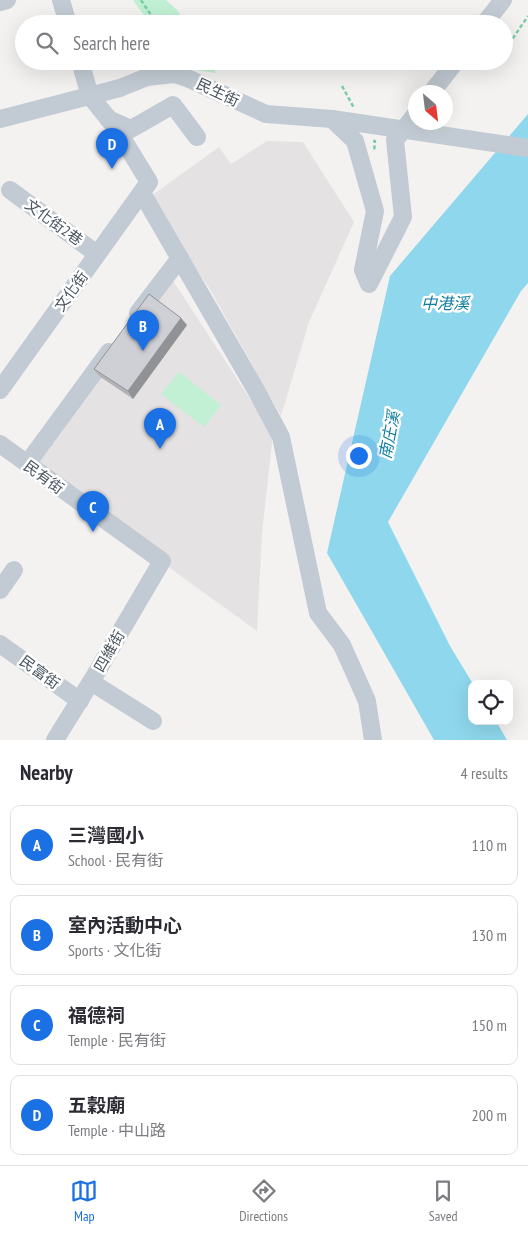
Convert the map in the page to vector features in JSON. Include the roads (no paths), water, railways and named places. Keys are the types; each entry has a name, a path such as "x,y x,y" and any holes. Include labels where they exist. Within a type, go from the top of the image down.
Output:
{"street":[{"path":"0,2 7,0"},
{"path":"61,0 65,15"},
{"path":"491,15 503,0"},
{"path":"83,70 90,96 116,128 149,182 142,193 256,390 280,437 318,614 342,646 367,702 373,740"},
{"path":"437,85 449,70"},
{"name":"民生街","path":"0,119 120,88 147,77 174,74 187,78 266,114 332,119 528,148"},
{"path":"108,119 132,129 173,105 198,137"},
{"path":"332,119 355,141 374,211 363,270 369,284 403,217 395,140 408,124"},
{"name":"文化街2巷","path":"10,190 98,254"},
{"name":"文化街","path":"0,390 142,193"},
{"path":"27,464 180,258"},
{"name":"民有街","path":"0,444 162,561"},
{"name":"四維街","path":"55,740 162,561"},
{"path":"0,590 14,570"},
{"name":"民富街","path":"0,644 80,701"},
{"path":"91,682 153,722"}],"water":[{"name":"中港溪","path":"528,114 528,283 521,291 388,522 450,646 471,680 468,680 468,725 498,725 507,740 434,740 327,553 390,276"}],"place":[{"name":"五穀廟","path":"112,169"},
{"name":"室內活動中心","path":"143,351"},
{"name":"三灣國小","path":"160,449"},
{"name":"福德祠","path":"93,532"}],"water label":[{"name":"南庄溪","path":"389,435"}]}
